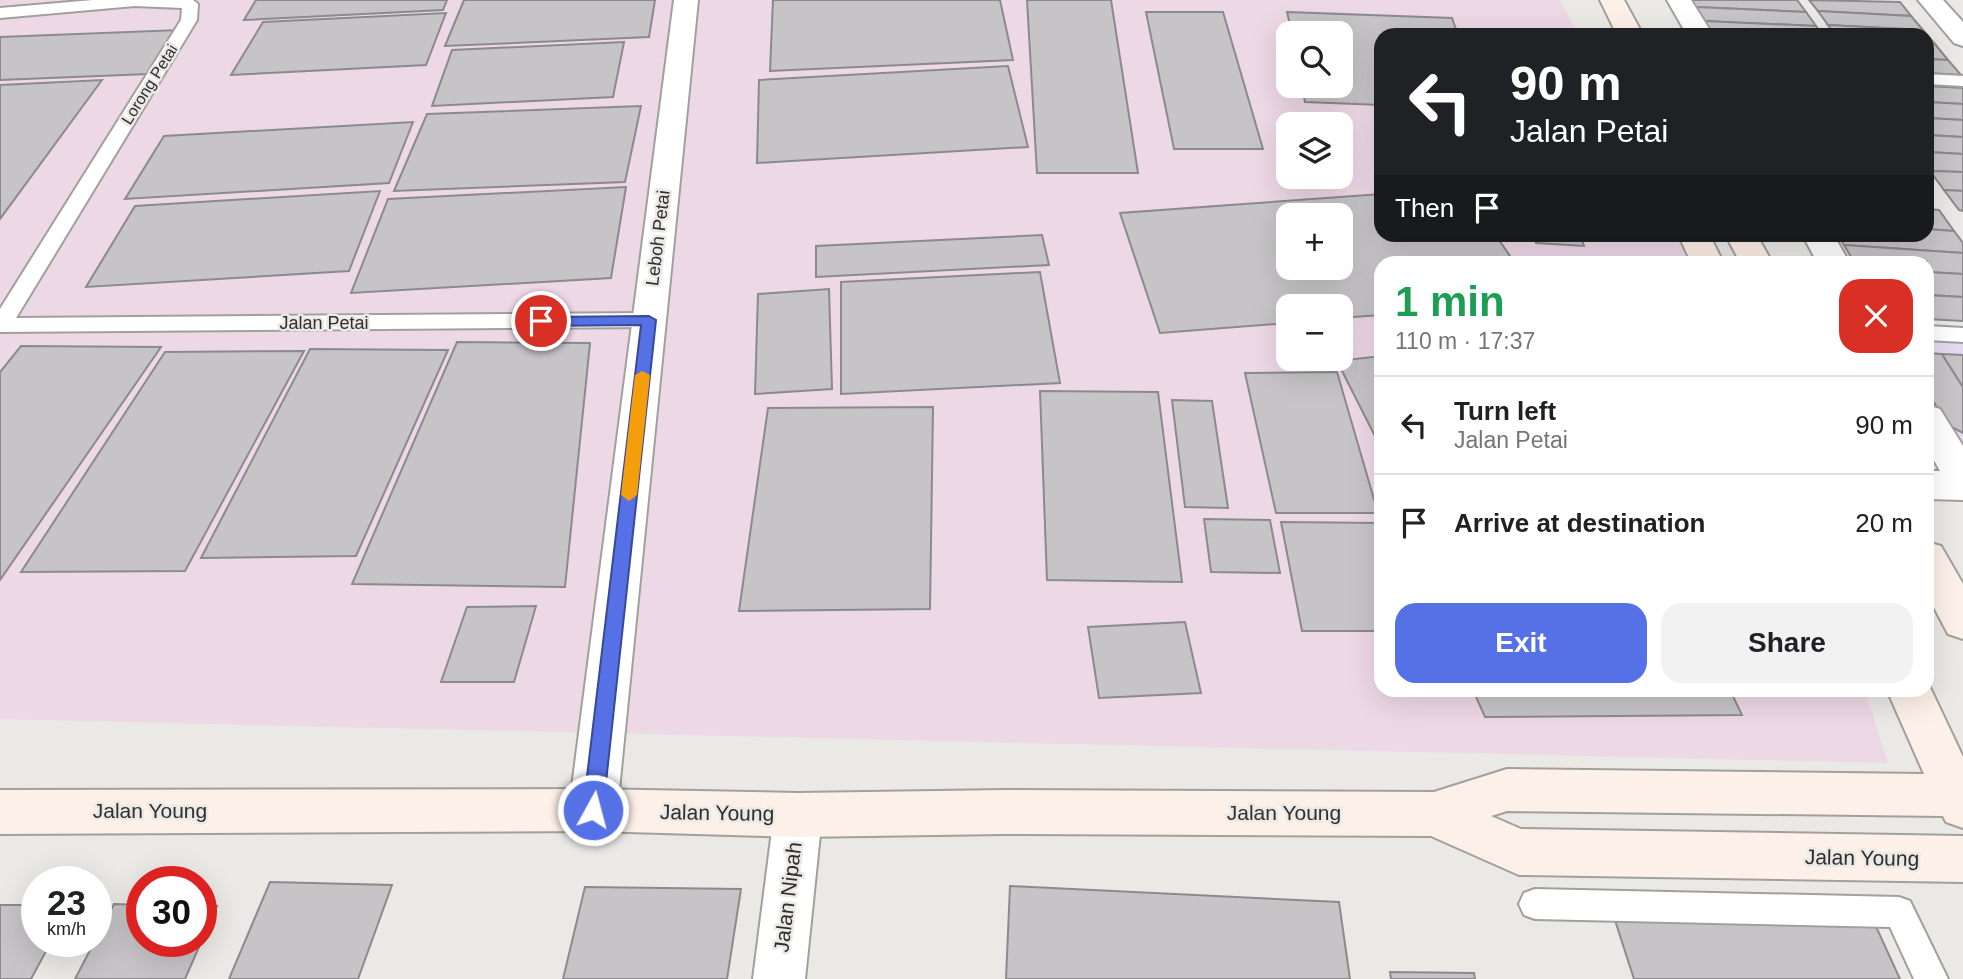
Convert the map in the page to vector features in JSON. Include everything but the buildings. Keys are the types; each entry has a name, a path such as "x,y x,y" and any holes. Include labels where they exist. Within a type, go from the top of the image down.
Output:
{"main road":[{"path":"1586,0 1600,28"},
{"path":"1612,0 1626,28"},
{"path":"1934,569 1963,622"},
{"path":"1912,697 1961,800"},
{"name":"Jalan Young","path":"0,812 593,810 798,815 1004,812 1434,814 1507,790 1961,800"},
{"name":"Jalan Young","path":"1434,814 1519,852 1963,859"}],"street":[{"name":"Leboh Petai","path":"593,810 686,0"},
{"path":"1679,0 1696,28"},
{"path":"1930,0 1963,38"},
{"path":"1934,485 1963,486"},
{"name":"Jalan Nipah","path":"779,979 798,815"}],"lane":[{"name":"Lorong Petai","path":"0,13 135,1 190,4 189,20 1,325"},
{"path":"1934,79 1963,81"},
{"name":"Jalan Petai","path":"1,325 649,320"},
{"path":"1934,333 1963,335"},
{"path":"1535,904 1899,912 1931,979"}],"shaded area":[{"path":"0,0 1560,0 1574,28 1374,28 1374,242 1685,242 1692,256 1374,256 1374,697 1867,697 1888,763 0,719"},
{"path":"1934,341 1963,343 1963,450 1934,402"}],"slow traffic":[{"path":"629,495 642,375"}],"route":[{"path":"541,321 649,320 593,810"}]}
